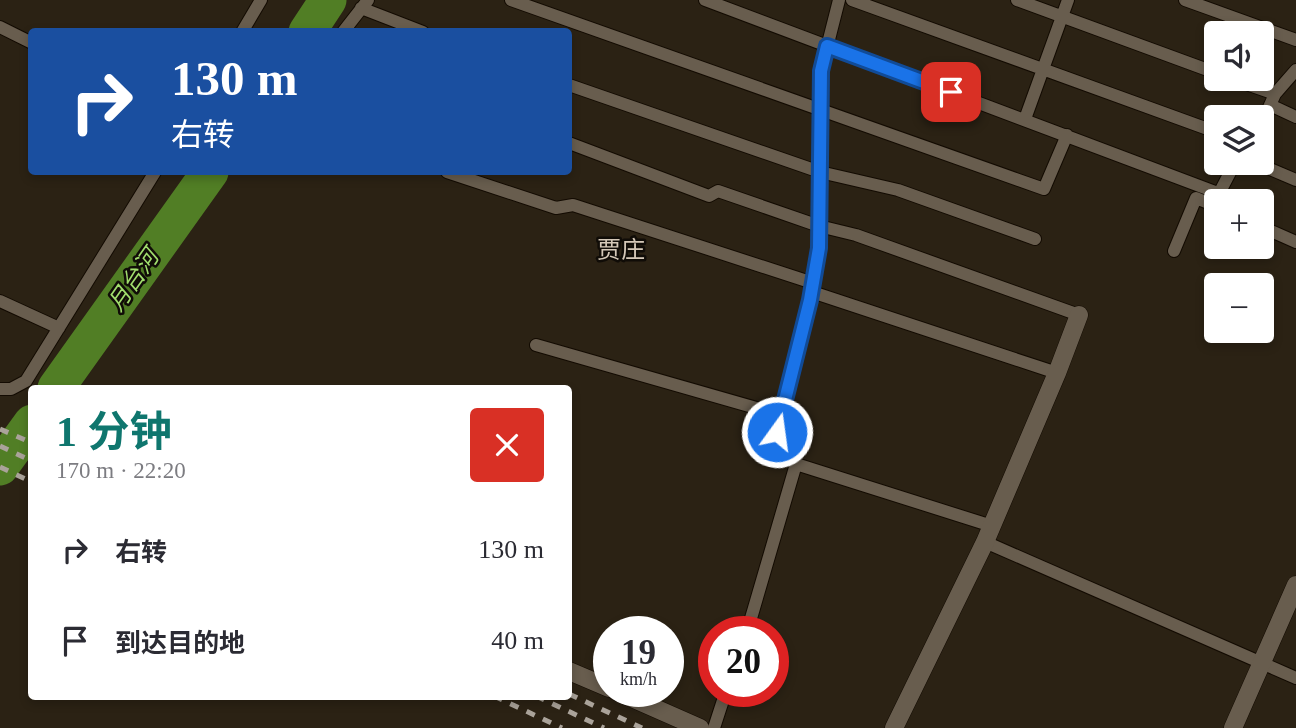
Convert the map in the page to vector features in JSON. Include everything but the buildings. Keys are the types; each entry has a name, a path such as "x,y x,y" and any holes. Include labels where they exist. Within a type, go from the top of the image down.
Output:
{"street":[{"path":"894,728 989,534 1079,315"},
{"path":"1233,728 1296,585"},
{"path":"572,672 593,681"},
{"path":"652,707 700,728"}],"lane":[{"path":"244,28 261,0"},
{"path":"511,0 1044,189 1067,135"},
{"path":"705,0 1210,189"},
{"path":"839,0 821,71 819,248 777,432 779,445 785,455 796,464 989,534 1296,678"},
{"path":"852,0 1204,128"},
{"path":"1017,0 1204,69"},
{"path":"1026,119 1068,0"},
{"path":"1185,0 1296,40"},
{"path":"346,28 364,4 415,28"},
{"path":"0,27 28,41"},
{"path":"1271,105 1296,70"},
{"path":"572,86 820,172 898,190 1035,239"},
{"path":"1255,91 1296,117"},
{"path":"572,144 709,196 718,191 819,226 856,235 1079,315"},
{"path":"1274,171 1296,180"},
{"path":"0,388 11,389 26,381 153,175"},
{"path":"456,175 556,208 573,205 1057,373"},
{"path":"1174,251 1196,198 1204,202"},
{"path":"1274,232 1296,242"},
{"path":"0,301 59,328"},
{"path":"536,345 781,415"},
{"path":"752,616 796,464"},
{"path":"714,728 721,707"}],"waterway":[{"name":"月台河","path":"310,28 328,0"},
{"name":"月台河","path":"58,385 208,175"},
{"name":"月台河","path":"0,467 28,428"}],"railway":[{"path":"0,429 28,441"},
{"path":"0,446 28,459"},
{"path":"0,467 28,480"},
{"path":"572,695 642,728"},
{"path":"502,700 562,728"},
{"path":"544,700 604,728"}],"district":[{"name":"贾庄","path":"621,250"}],"route":[{"path":"777,432 810,300 819,248 821,71 827,46 951,92"}]}
